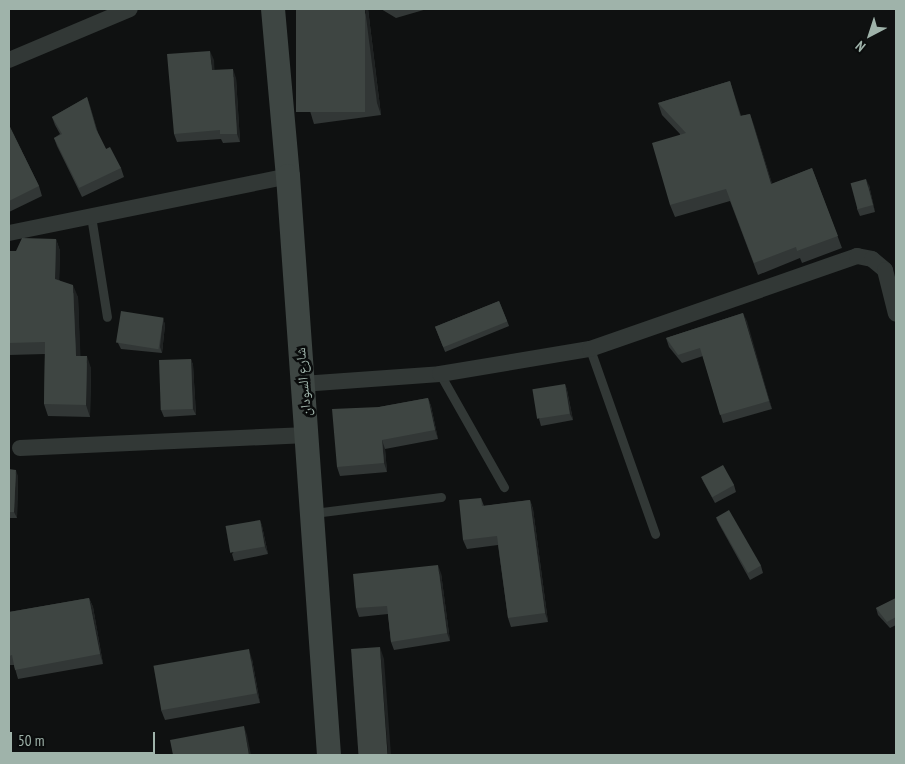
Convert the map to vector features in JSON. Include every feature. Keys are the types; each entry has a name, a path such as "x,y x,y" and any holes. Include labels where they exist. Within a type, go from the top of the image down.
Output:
{"main road":[{"name":"شارع السودان","path":"273,9 288,176 302,384 308,435 329,755"}],"street":[{"path":"9,60 130,9"},
{"path":"9,233 288,176"},
{"path":"302,384 440,374 590,349 857,256 872,259 885,270 896,314"},
{"path":"20,448 308,435"}],"lane":[{"path":"91,216 107,317"},
{"path":"590,349 655,534"},
{"path":"440,374 504,487"},
{"path":"313,513 441,497"}],"building":[{"path":"296,9 365,9 365,112 296,112"},
{"path":"210,51 212,70 233,69 237,134 220,134 220,130 174,134 167,54"},
{"path":"730,81 740,116 750,114 771,184 812,168 838,236 797,251 796,247 754,263 726,189 670,205 652,143 686,133 658,103"},
{"path":"87,97 96,129 106,149 110,147 121,168 79,188 54,138 62,134 52,117"},
{"path":"9,125 39,186 9,201"},
{"path":"866,179 873,205 858,209 851,183"},
{"path":"22,238 56,239 55,279 73,285 76,356 87,356 86,405 44,404 45,342 9,343 9,251 16,251"},
{"path":"499,301 507,321 443,347 435,327"},
{"path":"121,311 163,318 158,349 116,343"},
{"path":"743,313 769,401 720,415 700,348 678,355 666,338"},
{"path":"191,359 193,409 161,410 159,360"},
{"path":"565,384 570,414 537,419 532,389"},
{"path":"428,398 435,430 382,440 384,463 337,467 332,409 379,407"},
{"path":"723,465 734,485 712,497 701,477"},
{"path":"9,469 16,470 14,512 9,512"},
{"path":"481,498 482,506 530,500 545,613 508,618 497,536 463,540 459,500"},
{"path":"729,510 761,565 748,573 716,518"},
{"path":"260,520 265,547 230,553 226,526"},
{"path":"438,565 447,633 391,642 387,606 356,608 353,574"},
{"path":"89,598 100,654 15,670 12,655 9,656 9,612"},
{"path":"896,598 896,617 887,622 876,608"},
{"path":"380,647 388,755 358,755 351,649"},
{"path":"249,649 257,693 161,710 153,666"},
{"path":"244,726 249,755 173,755 170,740"}]}
